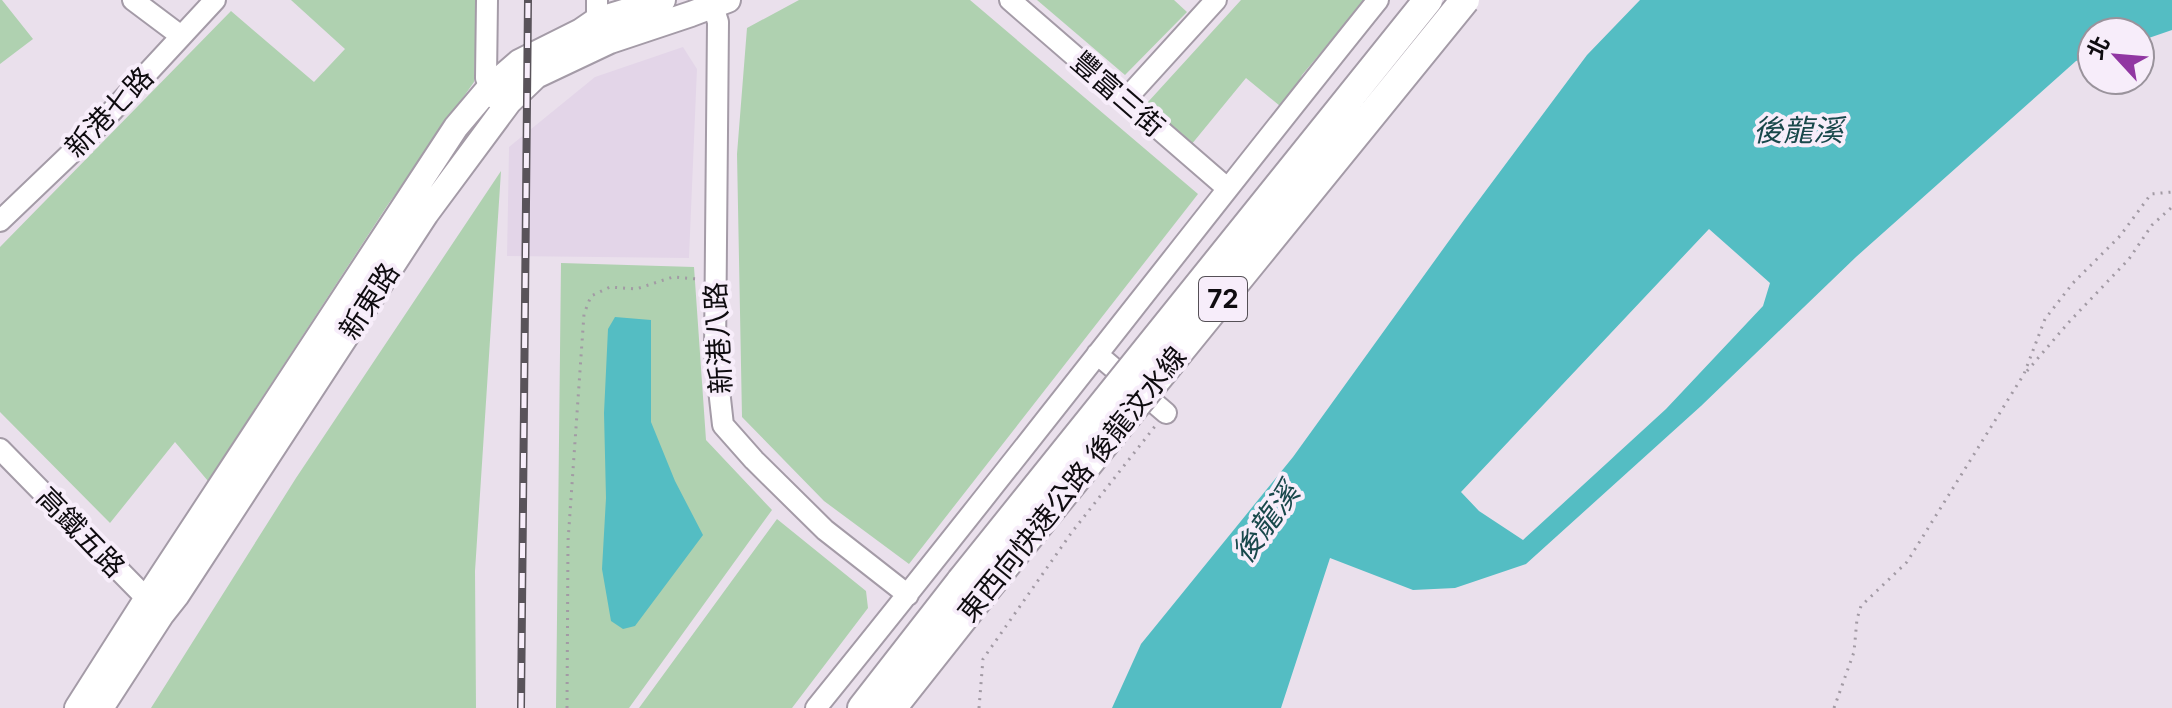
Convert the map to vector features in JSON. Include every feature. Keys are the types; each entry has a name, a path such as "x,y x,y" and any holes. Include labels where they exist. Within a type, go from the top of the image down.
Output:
{"highway":[{"name":"東西向快速公路 後龍汶水線","path":"892,708 970,589 1428,0"},
{"name":"東西向快速公路 後龍汶水線","path":"862,708 927,625 970,589 1465,0"},
{"path":"851,708 927,625"}],"main road":[{"name":"新東路","path":"101,708 154,606 456,127 489,88 519,62 601,20 663,0"},
{"name":"新東路","path":"77,708 154,606 177,595 426,214 502,111 536,76 601,20 717,2"}],"street":[{"path":"133,0 181,36"},
{"name":"新港七路","path":"0,221 88,137 215,0"},
{"path":"487,0 486,78 502,111"},
{"name":"豐富三街","path":"1010,0 1227,188"},
{"path":"1125,100 1216,0"},
{"path":"816,708 1378,0"},
{"path":"1272,132 1391,0"},
{"name":"新港八路","path":"717,2 715,354 723,425 825,530 908,595"},
{"path":"1097,354 1166,413"},
{"name":"高鐵五路","path":"0,449 154,606"}],"path":[{"path":"2024,374 2045,319 2073,283 2120,236 2151,194 2172,192"},
{"path":"1834,708 1854,652 1861,606 1907,562 2024,374 2129,259 2152,225 2172,207"},
{"path":"567,708 568,541 584,314 591,296 610,287 636,289 673,277 700,280"},
{"path":"979,708 983,659 1072,532 1166,413"}],"shaded area":[{"path":"683,47 697,69 689,258 507,256 509,147 595,77"}],"green space":[{"path":"0,0 33,39 0,64"},
{"path":"291,0 477,0 474,82 387,206 208,481 175,442 110,523 0,412 0,247 231,11 314,82 345,49"},
{"path":"799,0 970,0 1198,194 909,564 824,501 742,417 737,154 747,28"},
{"path":"1037,0 1174,0 1187,12 1125,75"},
{"path":"1241,0 1365,0 1302,75 1290,100 1280,106 1246,78 1191,145 1148,102"},
{"path":"501,171 475,571 476,708 151,708 296,478"},
{"path":"561,263 694,267 706,440 772,510 629,708 556,708"},
{"path":"777,519 866,591 868,608 792,708 639,708"}],"water":[{"name":"後龍溪","path":"1640,0 2172,0 2172,30 2156,36 2156,16 2076,16 2076,61 1856,257 1701,406 1526,564 1455,588 1413,590 1330,558 1281,708 1112,708 1141,644 1293,457 1587,55","holes":["1709,229 1770,283 1763,306 1666,409 1523,540 1479,511 1461,492"]},
{"path":"615,317 651,320 651,422 675,481 703,535 635,626 623,629 611,621 602,569 608,329"}],"railway":[{"path":"521,708 528,0"}]}
